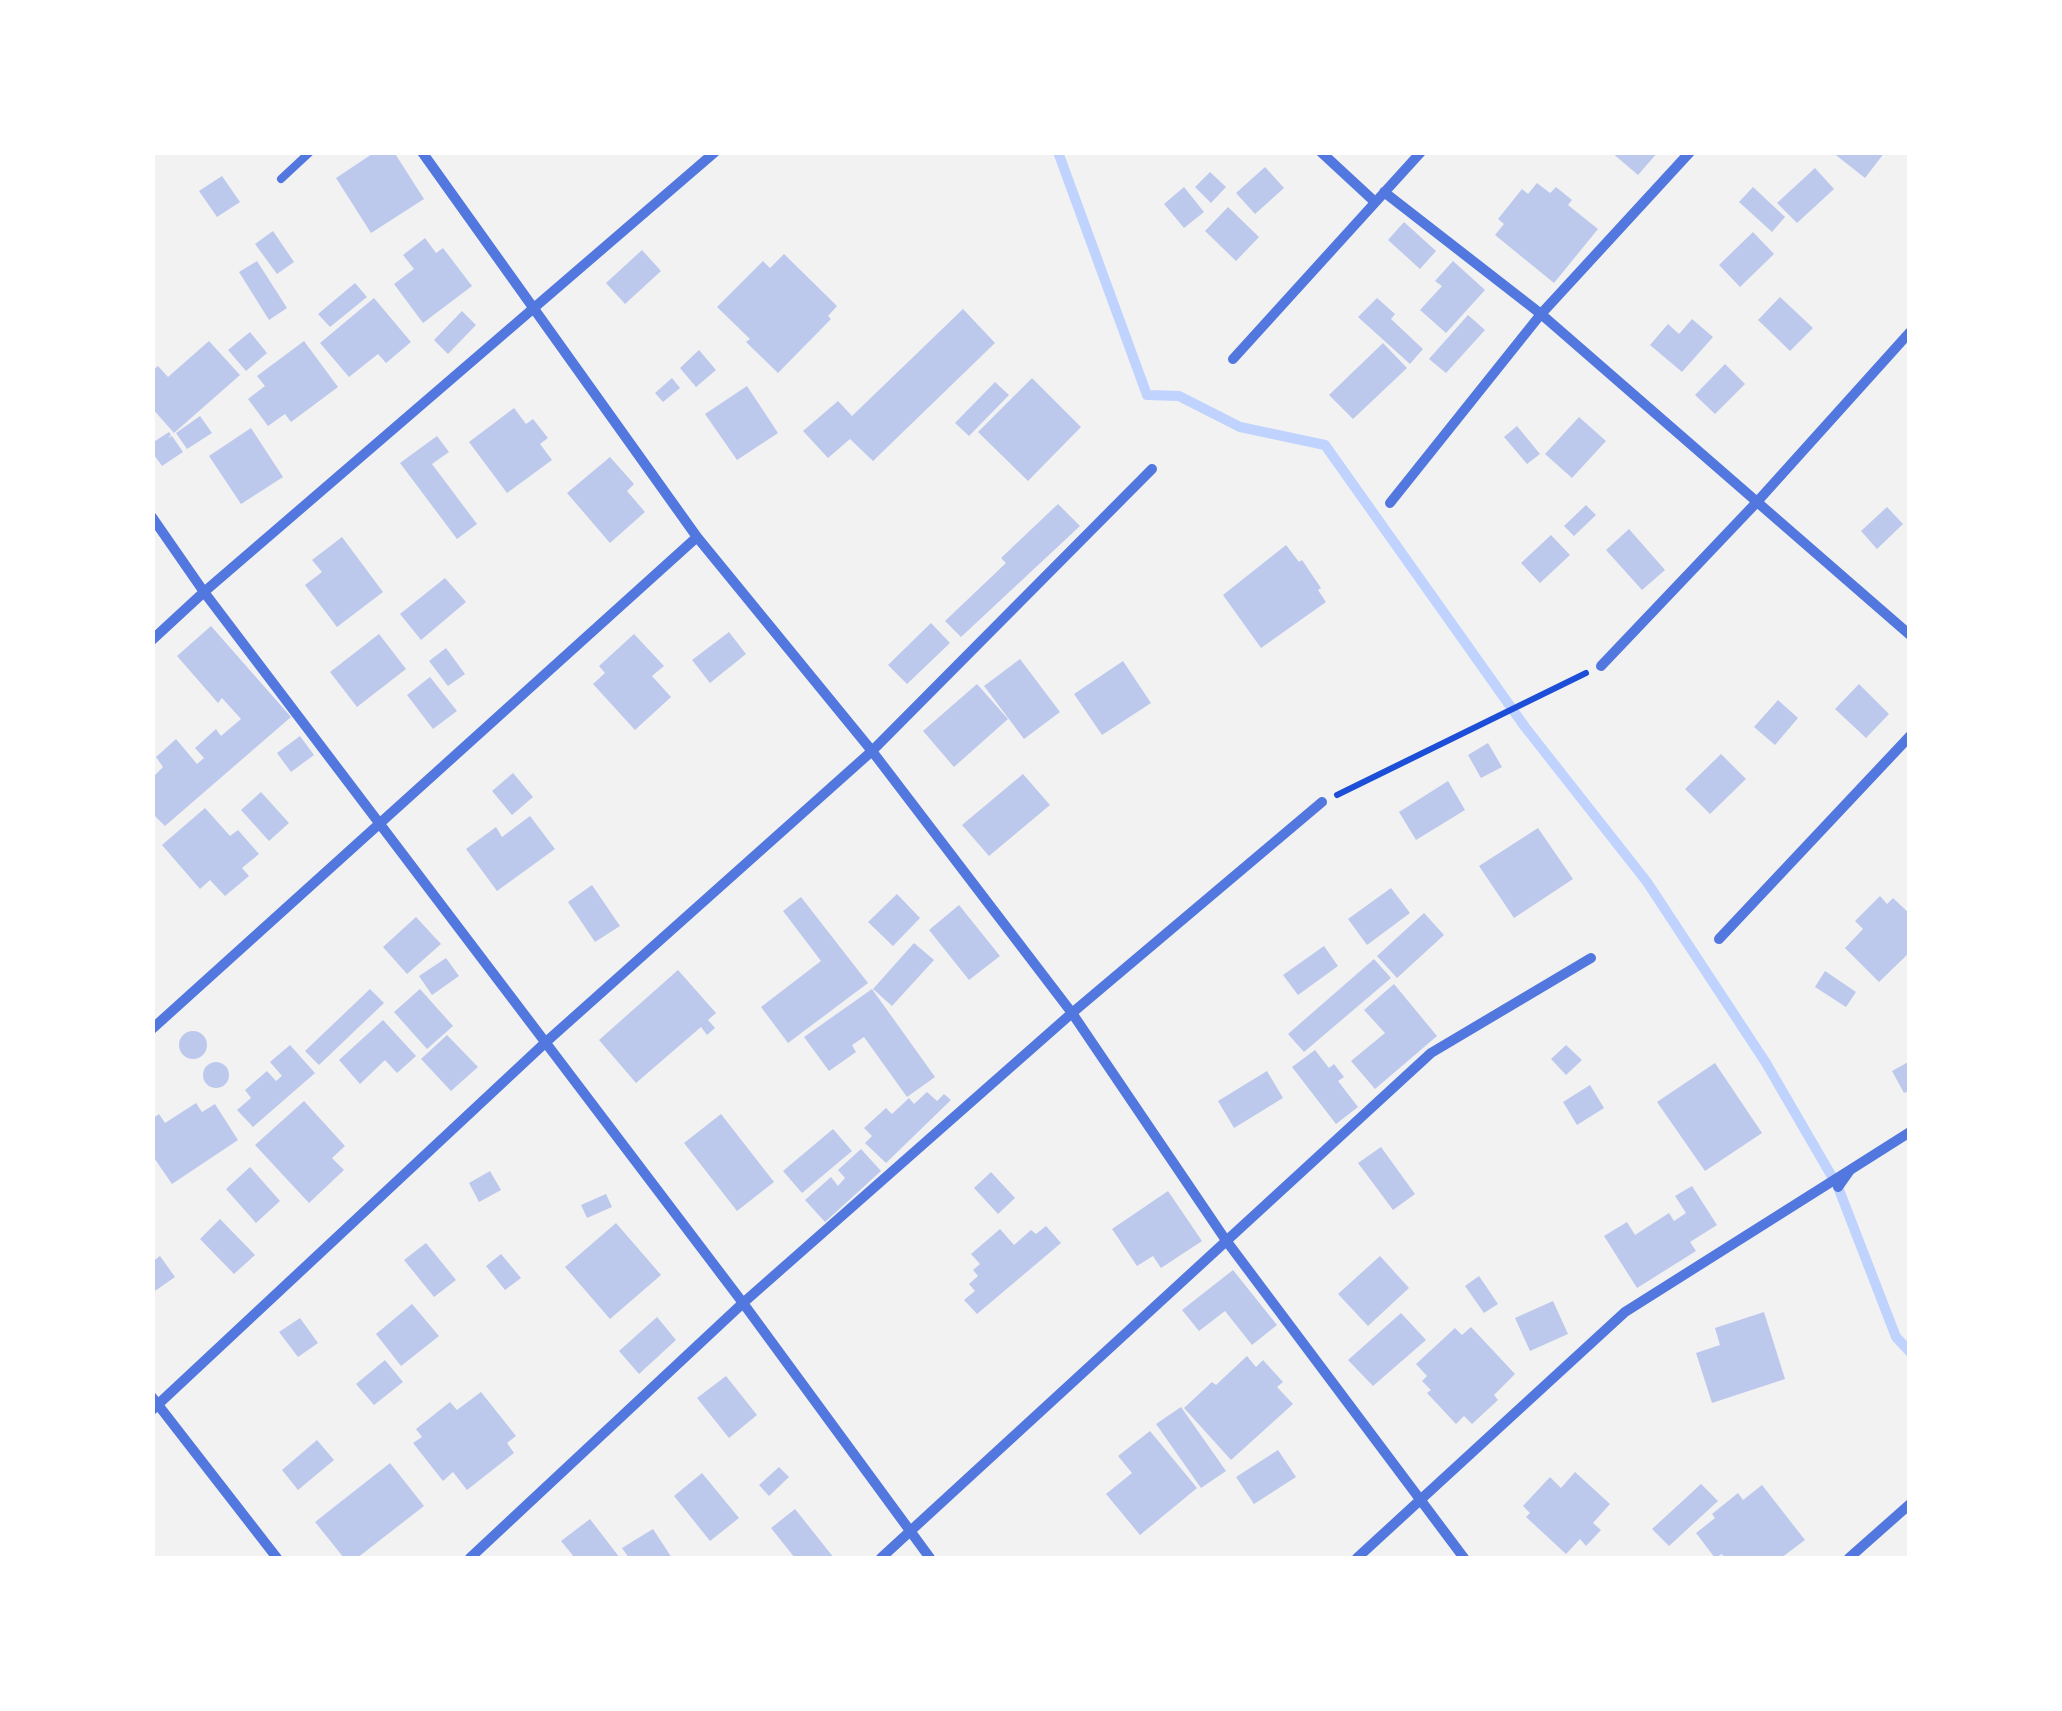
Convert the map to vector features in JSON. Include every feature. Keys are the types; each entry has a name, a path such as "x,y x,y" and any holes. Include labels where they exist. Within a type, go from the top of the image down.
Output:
{"street":[{"path":"422,152 697,537 872,751 1072,1014 1225,1240 1464,1558"},
{"path":"152,640 715,152"},
{"path":"1321,152 1375,202"},
{"path":"1233,359 1421,152"},
{"path":"1390,503 1540,314 1690,152"},
{"path":"1384,192 1540,314 1910,635"},
{"path":"1601,666 1756,503 1910,332"},
{"path":"277,1558 154,1404 546,1042 872,751 1152,469"},
{"path":"152,517 204,592 743,1303 930,1558"},
{"path":"152,1029 697,537"},
{"path":"1719,939 1910,736"},
{"path":"470,1558 743,1303 1072,1014 1322,802"},
{"path":"881,1558 1431,1053 1591,958"},
{"path":"1357,1558 1625,1312 1910,1132"},
{"path":"1838,1187 1850,1170"},
{"path":"1849,1558 1910,1504"}],"lane":[{"path":"281,179 310,152"}],"path":[{"path":"1322,802 1601,666"}],"building":[{"path":"375,152 394,152 424,199 371,233 336,178"},
{"path":"1611,152 1658,152 1638,175"},
{"path":"1832,152 1885,152 1865,178"},
{"path":"1265,167 1284,188 1255,214 1236,193"},
{"path":"1815,168 1834,189 1797,223 1777,203"},
{"path":"1210,172 1226,187 1211,203 1195,187"},
{"path":"222,176 240,202 217,217 199,191"},
{"path":"1537,183 1550,193 1556,187 1572,200 1568,205 1598,229 1554,283 1495,235 1504,224 1498,219 1522,189 1528,194"},
{"path":"1184,187 1204,212 1184,228 1164,204"},
{"path":"1753,187 1785,217 1772,232 1739,202"},
{"path":"1228,207 1259,237 1236,261 1205,231"},
{"path":"1404,222 1436,251 1420,269 1388,240"},
{"path":"273,231 294,262 277,274 255,244"},
{"path":"1753,232 1774,254 1740,287 1719,265"},
{"path":"425,238 436,253 443,248 472,286 423,323 394,284 414,269 403,255"},
{"path":"642,250 661,271 625,304 606,283"},
{"path":"784,254 837,306 828,316 831,319 778,373 717,307 763,261 770,268"},
{"path":"257,261 287,308 269,320 239,272"},
{"path":"1453,261 1485,290 1446,333 1420,310 1442,286 1435,281"},
{"path":"355,283 367,297 330,327 318,314"},
{"path":"1780,297 1813,328 1790,351 1758,320"},
{"path":"374,298 411,342 386,363 378,354 349,377 320,343"},
{"path":"1377,298 1395,314 1391,319 1423,349 1410,364 1358,317"},
{"path":"963,309 995,343 873,461 850,439 828,458 803,431 838,401 852,416"},
{"path":"462,311 476,325 448,354 434,340"},
{"path":"1468,315 1485,330 1446,373 1429,359"},
{"path":"1692,319 1713,337 1682,372 1650,345 1668,324 1679,334"},
{"path":"250,332 267,353 246,371 228,350"},
{"path":"209,341 240,375 174,433 152,408 152,371 158,366 168,377"},
{"path":"304,341 338,387 291,422 285,414 268,426 248,399 265,386 257,376"},
{"path":"1383,343 1407,368 1353,419 1329,395"},
{"path":"699,350 716,370 696,387 680,368"},
{"path":"1725,364 1745,384 1715,414 1695,395"},
{"path":"672,378 680,388 663,402 655,393"},
{"path":"1032,378 1081,427 1028,481 978,432"},
{"path":"995,382 1009,395 969,436 955,423"},
{"path":"747,386 778,433 737,460 705,414"},
{"path":"514,408 526,424 533,419 548,438 540,444 552,460 507,493 469,442"},
{"path":"200,416 212,433 187,449 176,433"},
{"path":"1579,417 1606,441 1572,478 1545,454"},
{"path":"1517,426 1540,454 1527,464 1504,437"},
{"path":"251,428 283,477 241,504 209,456"},
{"path":"169,432 168,438 172,436 183,452 162,466 152,452 152,443"},
{"path":"437,436 449,452 432,464 477,524 457,539 400,463"},
{"path":"610,457 634,484 627,491 645,512 610,543 567,493"},
{"path":"1058,504 1080,526 961,637 945,621 1006,563 1001,558"},
{"path":"1586,505 1596,515 1574,536 1564,526"},
{"path":"1887,507 1903,524 1877,549 1861,531"},
{"path":"1629,529 1665,570 1642,590 1606,550"},
{"path":"1551,535 1570,555 1540,583 1521,563"},
{"path":"342,537 383,592 337,627 305,585 322,572 312,560"},
{"path":"1286,545 1299,562 1302,560 1326,602 1261,648 1223,595"},
{"path":"445,578 466,602 421,640 400,614"},
{"path":"931,623 950,643 907,684 888,665"},
{"path":"211,626 291,717 165,826 152,813 152,778 163,767 156,757 176,739 197,764 204,758 195,748 216,729 221,736 241,719 222,698 218,703 177,656"},
{"path":"729,632 746,654 710,683 692,660"},
{"path":"379,634 406,669 357,707 330,672"},
{"path":"634,634 664,666 652,676 671,697 635,730 593,684 605,673 599,666"},
{"path":"446,648 465,674 448,686 429,661"},
{"path":"1020,659 1060,712 1024,739 984,686"},
{"path":"1123,661 1151,703 1102,735 1074,694"},
{"path":"430,677 457,711 433,729 407,695"},
{"path":"977,684 1008,719 954,767 923,731"},
{"path":"1859,684 1889,714 1866,738 1835,709"},
{"path":"1778,700 1798,718 1775,745 1754,727"},
{"path":"300,736 314,755 291,772 277,753"},
{"path":"1488,743 1502,767 1481,778 1468,755"},
{"path":"1721,754 1746,779 1710,814 1685,789"},
{"path":"513,773 533,797 512,815 492,791"},
{"path":"1023,774 1050,805 989,856 962,825"},
{"path":"1448,781 1465,810 1416,840 1399,812"},
{"path":"261,792 289,823 269,841 241,810"},
{"path":"205,808 230,836 238,830 259,854 242,868 249,876 225,896 210,880 200,889 162,845"},
{"path":"530,816 555,849 497,891 466,849 496,827 502,837"},
{"path":"1538,828 1573,879 1514,918 1479,866"},
{"path":"592,885 620,926 595,942 568,902"},
{"path":"1391,888 1410,913 1367,945 1348,919"},
{"path":"897,894 920,918 893,946 868,922"},
{"path":"1880,896 1887,904 1893,898 1910,914 1910,952 1879,982 1845,948 1863,929 1855,921"},
{"path":"801,897 868,983 788,1043 761,1007 821,961 783,911"},
{"path":"959,905 1000,956 969,980 929,930"},
{"path":"1424,913 1444,935 1397,978 1377,956"},
{"path":"416,917 441,944 407,974 383,947"},
{"path":"914,943 934,960 892,1006 873,989"},
{"path":"1324,946 1338,966 1298,995 1283,975"},
{"path":"446,958 459,976 432,995 419,976"},
{"path":"1374,959 1391,978 1304,1052 1288,1034"},
{"path":"678,970 716,1013 708,1020 715,1028 707,1035 701,1027 636,1083 599,1040"},
{"path":"1825,971 1856,992 1846,1007 1815,987"},
{"path":"1394,984 1437,1036 1375,1089 1351,1061 1385,1033 1364,1010"},
{"path":"370,989 384,1003 319,1065 305,1051"},
{"path":"420,989 453,1026 427,1049 394,1012"},
{"path":"872,989 935,1077 907,1097 864,1037 852,1045 856,1052 829,1071 804,1037"},
{"path":"383,1020 416,1056 397,1073 385,1060 360,1084 339,1060"},
{"path":"193,1031 203,1035 207,1045 203,1055 193,1059 183,1055 179,1045 183,1035"},
{"path":"447,1035 478,1067 451,1091 421,1059"},
{"path":"290,1045 315,1073 253,1127 237,1110 251,1098 245,1090 267,1071 276,1081 282,1076 270,1062"},
{"path":"1566,1045 1582,1060 1566,1075 1551,1059"},
{"path":"1315,1050 1329,1068 1334,1064 1344,1077 1338,1081 1358,1107 1336,1124 1292,1067"},
{"path":"1910,1061 1910,1090 1904,1093 1892,1071"},
{"path":"216,1062 225,1066 229,1075 225,1084 216,1088 207,1084 203,1075 207,1066"},
{"path":"1715,1063 1762,1133 1705,1171 1657,1102"},
{"path":"1267,1071 1283,1098 1234,1128 1218,1101"},
{"path":"1590,1085 1604,1108 1577,1125 1563,1102"},
{"path":"927,1092 937,1101 944,1094 951,1100 886,1163 865,1143 872,1136 864,1128 886,1108 892,1114 909,1098 914,1104"},
{"path":"304,1101 345,1146 332,1158 344,1170 309,1203 255,1145"},
{"path":"196,1103 202,1112 215,1104 238,1140 172,1184 152,1155 152,1119 159,1114 165,1123"},
{"path":"721,1114 774,1182 737,1211 684,1143"},
{"path":"833,1129 852,1151 802,1193 783,1171"},
{"path":"1381,1147 1415,1194 1393,1210 1358,1163"},
{"path":"861,1149 881,1171 825,1222 805,1200 831,1177 838,1186 845,1178 838,1170"},
{"path":"250,1167 280,1201 256,1223 226,1189"},
{"path":"490,1171 501,1190 479,1202 469,1183"},
{"path":"991,1172 1015,1198 998,1214 974,1188"},
{"path":"1692,1186 1717,1225 1690,1242 1696,1251 1637,1288 1604,1236 1627,1222 1635,1235 1669,1213 1674,1221 1686,1213 1675,1196"},
{"path":"1168,1191 1202,1241 1161,1268 1153,1256 1137,1266 1112,1229"},
{"path":"606,1194 612,1207 587,1218 581,1205"},
{"path":"220,1219 255,1255 234,1274 200,1239"},
{"path":"616,1223 661,1275 610,1319 565,1267"},
{"path":"1046,1226 1061,1243 977,1314 964,1300 975,1291 969,1284 978,1276 973,1270 980,1264 971,1254 1000,1229 1014,1245 1031,1230 1036,1234"},
{"path":"426,1243 456,1280 434,1297 404,1260"},
{"path":"501,1254 521,1278 505,1290 486,1266"},
{"path":"160,1256 175,1277 152,1293 152,1262"},
{"path":"1380,1256 1409,1288 1368,1326 1338,1294"},
{"path":"1233,1270 1277,1325 1252,1345 1225,1311 1199,1331 1182,1310"},
{"path":"1479,1276 1498,1304 1484,1313 1465,1286"},
{"path":"1553,1301 1568,1334 1530,1351 1515,1318"},
{"path":"412,1304 439,1336 401,1366 376,1334"},
{"path":"1764,1312 1785,1379 1712,1403 1696,1353 1720,1345 1715,1328"},
{"path":"1401,1313 1426,1340 1373,1386 1348,1360"},
{"path":"657,1317 676,1340 639,1374 619,1351"},
{"path":"300,1318 318,1343 298,1357 279,1332"},
{"path":"1471,1327 1515,1374 1494,1395 1498,1400 1472,1424 1464,1416 1456,1424 1427,1393 1431,1390 1422,1381 1427,1376 1416,1364 1455,1328 1462,1335"},
{"path":"1247,1356 1256,1367 1263,1360 1283,1382 1277,1387 1293,1404 1231,1460 1184,1408"},
{"path":"385,1360 403,1382 374,1405 356,1384"},
{"path":"726,1376 757,1415 729,1438 697,1398"},
{"path":"481,1392 516,1436 507,1443 514,1453 467,1490 453,1472 443,1481 413,1443 422,1437 416,1429 450,1402 457,1410"},
{"path":"1181,1407 1226,1471 1201,1488 1156,1424"},
{"path":"1150,1431 1197,1488 1140,1535 1106,1494 1132,1473 1118,1456"},
{"path":"317,1440 334,1460 298,1490 282,1470"},
{"path":"1278,1450 1296,1477 1254,1504 1236,1477"},
{"path":"390,1463 424,1506 357,1558 344,1558 315,1522"},
{"path":"779,1467 789,1477 769,1496 759,1485"},
{"path":"1575,1472 1610,1504 1593,1523 1601,1530 1586,1546 1580,1539 1566,1554 1526,1517 1530,1513 1523,1506 1550,1477 1561,1488"},
{"path":"702,1473 739,1518 710,1541 674,1496"},
{"path":"1701,1484 1718,1501 1669,1546 1652,1529"},
{"path":"1762,1485 1805,1540 1781,1558 1725,1558 1722,1554 1715,1558 1696,1533 1738,1493 1743,1500"},
{"path":"795,1509 834,1558 795,1558 771,1528"},
{"path":"590,1519 620,1558 575,1558 561,1541"},
{"path":"653,1529 672,1558 629,1558 622,1548"}],"waterway":[{"path":"1058,152 1147,395 1179,396 1240,427 1325,445 1525,727 1647,882 1766,1063 1838,1187 1896,1337 1910,1352"}]}
